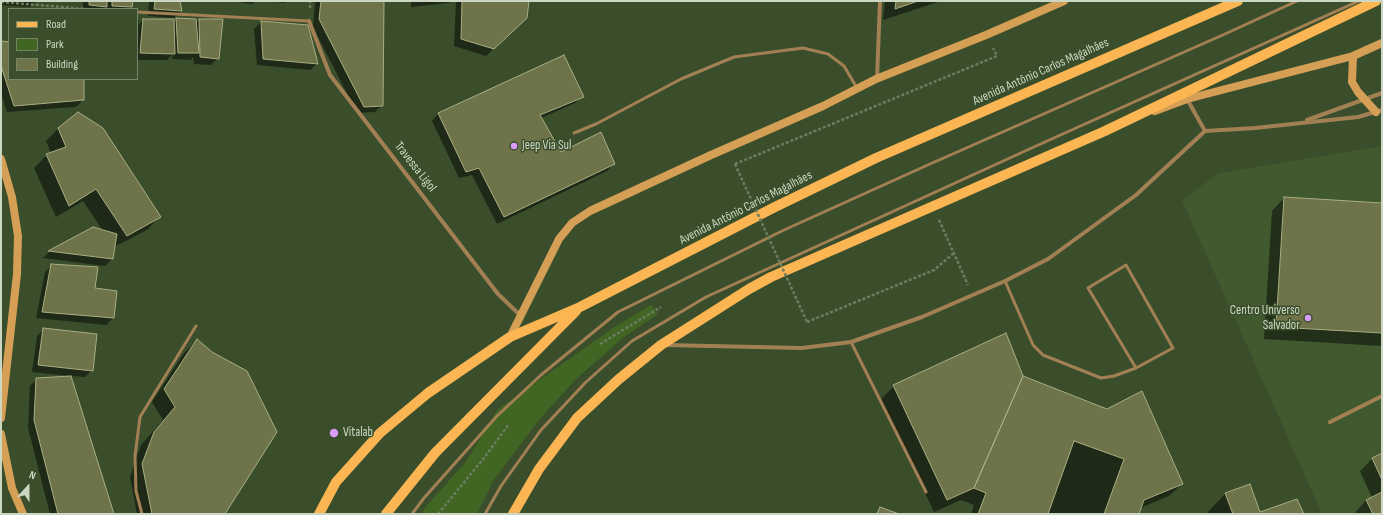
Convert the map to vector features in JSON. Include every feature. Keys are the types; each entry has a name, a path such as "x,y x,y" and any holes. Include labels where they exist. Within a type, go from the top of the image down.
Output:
{"main road":[{"path":"510,337 559,239 572,222 590,211 711,155 823,106 876,79 986,35 1064,1"},
{"name":"Avenida Antônio Carlos Magalhães","path":"319,514 336,482 380,433 428,393 510,337 580,307 773,208 876,158 1238,1"},
{"path":"512,514 538,469 577,418 619,379 661,345 749,289 771,277 1105,131 1376,1"},
{"path":"1105,131 1187,99 1353,56 1382,43"},
{"path":"1353,56 1352,82 1364,100 1379,111"},
{"path":"1,158 12,197 18,236 17,274 1,418"},
{"path":"386,514 435,453 580,307"},
{"path":"1,434 12,488 23,514"}],"street":[{"path":"876,79 880,1"},
{"name":"Travessa Ligol","path":"309,21 330,76 498,294 521,316"},
{"path":"1300,122 1382,93"},
{"path":"1187,99 1205,131"},
{"path":"661,345 802,348 851,342 922,317 972,294 1005,281 1048,259 1136,195 1205,131 1255,128 1358,117 1379,111"},
{"path":"1330,422 1382,396"}],"lane":[{"path":"412,514 424,498 497,416 541,375 618,312 798,224 930,164 1218,38 1297,1"},
{"path":"485,514 501,486 541,430 586,382 632,341 706,297 1359,1"},
{"path":"138,12 309,21"},
{"path":"574,133 596,124 681,78 734,57 803,48 828,54 844,66 857,89"},
{"path":"1005,281 1033,345 1043,355 1101,378 1114,376 1136,368 1173,348 1126,265 1088,288 1136,368"},
{"path":"142,514 136,491 135,456 140,416 196,326"},
{"path":"851,342 926,492"}],"path":[{"path":"1,2 74,8"},
{"path":"954,253 934,270 807,322 735,164 997,56"},
{"path":"933,206 972,294"}],"shaded area":[{"name":"Centro Universo Salvador","path":"1382,146 1382,514 1322,514 1182,200 1219,173"}],"green space":[{"path":"651,305 658,314 624,337 575,380 539,420 493,481 477,514 421,514 427,505 465,463 498,409 619,324"}],"building":[{"path":"89,1 107,1 107,7 89,5"},
{"path":"112,1 133,1 132,7 112,6"},
{"path":"155,1 180,1 182,11 154,9"},
{"path":"321,1 384,1 383,106 364,107 319,19"},
{"path":"462,1 529,1 527,18 494,49 461,39"},
{"path":"896,1 918,1 895,9"},
{"path":"176,18 196,19 199,53 178,53"},
{"path":"143,19 174,19 175,54 140,53"},
{"path":"199,19 223,19 219,59 200,57"},
{"path":"261,21 308,25 318,64 263,59"},
{"path":"1,41 8,42 8,80 84,80 84,100 14,106 1,66"},
{"path":"564,55 584,97 540,115 561,152 601,132 615,164 504,217 479,168 466,172 438,113"},
{"path":"78,112 103,128 161,217 127,236 96,189 69,206 46,154 66,147 58,128"},
{"path":"1284,197 1382,203 1382,333 1276,327"},
{"path":"93,227 117,234 113,259 48,251"},
{"path":"51,264 98,267 95,288 117,291 114,318 42,312"},
{"path":"43,328 97,334 93,371 38,365"},
{"path":"1006,333 1023,376 974,488 947,500 893,385"},
{"path":"197,339 212,352 247,371 277,432 225,514 152,514 142,464 154,432 175,407 164,389"},
{"path":"71,376 114,514 58,514 34,420 36,378"},
{"path":"1023,376 1107,409 1142,391 1183,484 1144,500 1139,514 978,514 986,493 974,488"},
{"path":"1074,441 1124,459 1104,514 1048,514"},
{"path":"1382,453 1382,480 1372,458"},
{"path":"1250,484 1260,512 1297,499 1304,514 1233,514 1225,493"},
{"path":"1382,492 1382,514 1373,514 1366,500"},
{"path":"880,507 899,514 877,514"}],"place":[{"name":"Jeep Via Sul","path":"514,146"},
{"name":"Centro Universo Salvador","path":"1308,318"},
{"name":"Vitalab","path":"334,433"}]}
